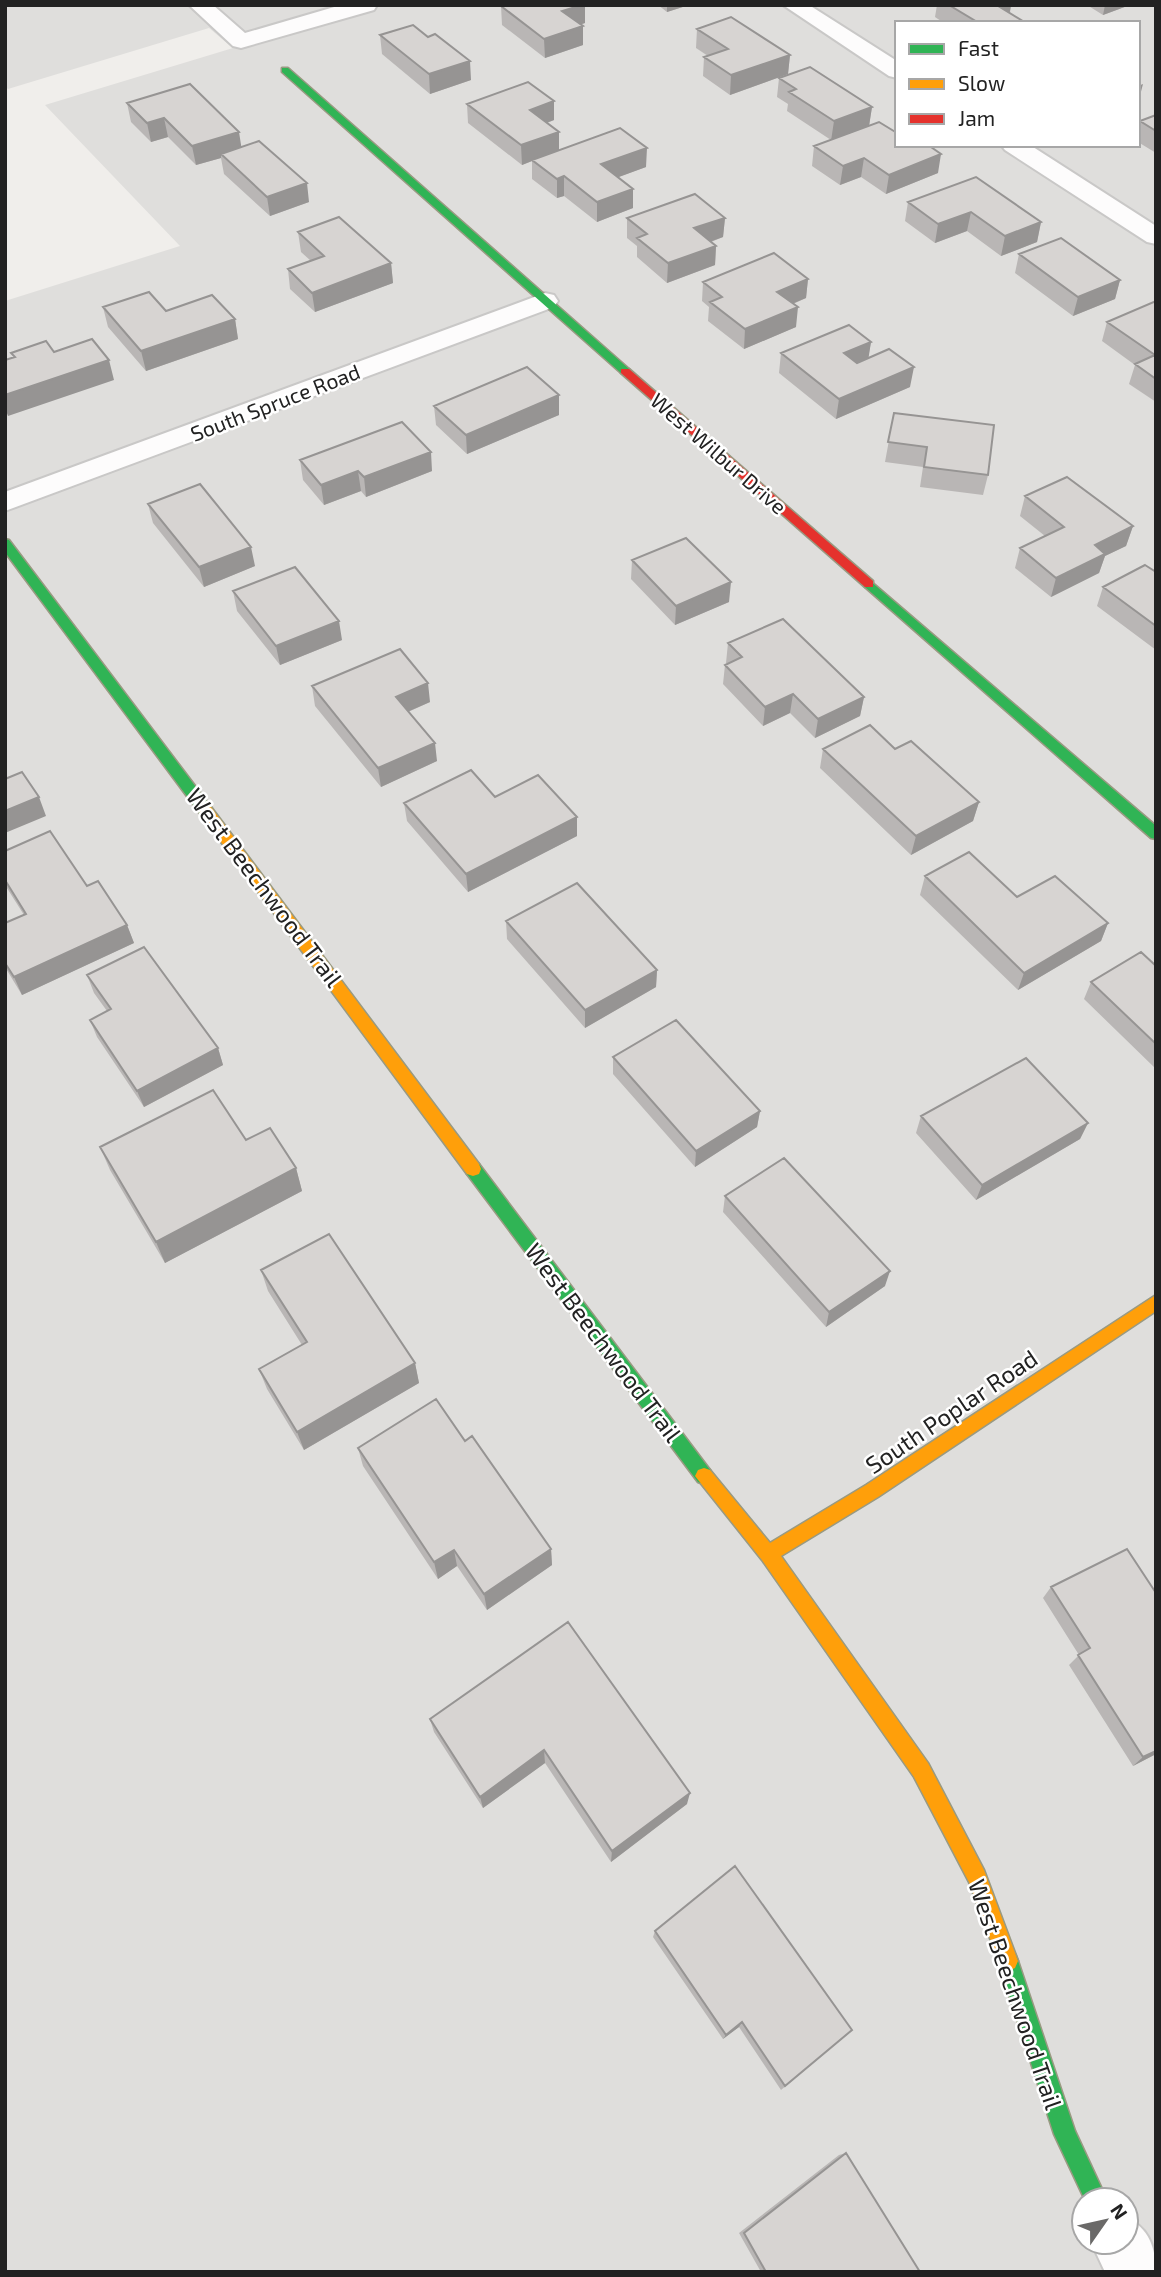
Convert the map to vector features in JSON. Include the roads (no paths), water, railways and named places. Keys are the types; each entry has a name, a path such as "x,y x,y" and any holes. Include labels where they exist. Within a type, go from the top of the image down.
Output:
{"street":[{"path":"200,5 241,41 366,5"},
{"path":"794,5 895,70"},
{"name":"West Wilbur Drive","path":"285,70 545,301 1156,834"},
{"path":"1016,147 1156,237"},
{"name":"South Spruce Road","path":"5,502 545,301"},
{"name":"West Beechwood Trail","path":"5,543 171,761 701,1474 768,1554 921,1770 977,1877 999,1933 1065,2134 1089,2186"},
{"name":"South Poplar Road","path":"768,1554 872,1491 1156,1302"},
{"path":"1127,2256 1138,2272"}]}
